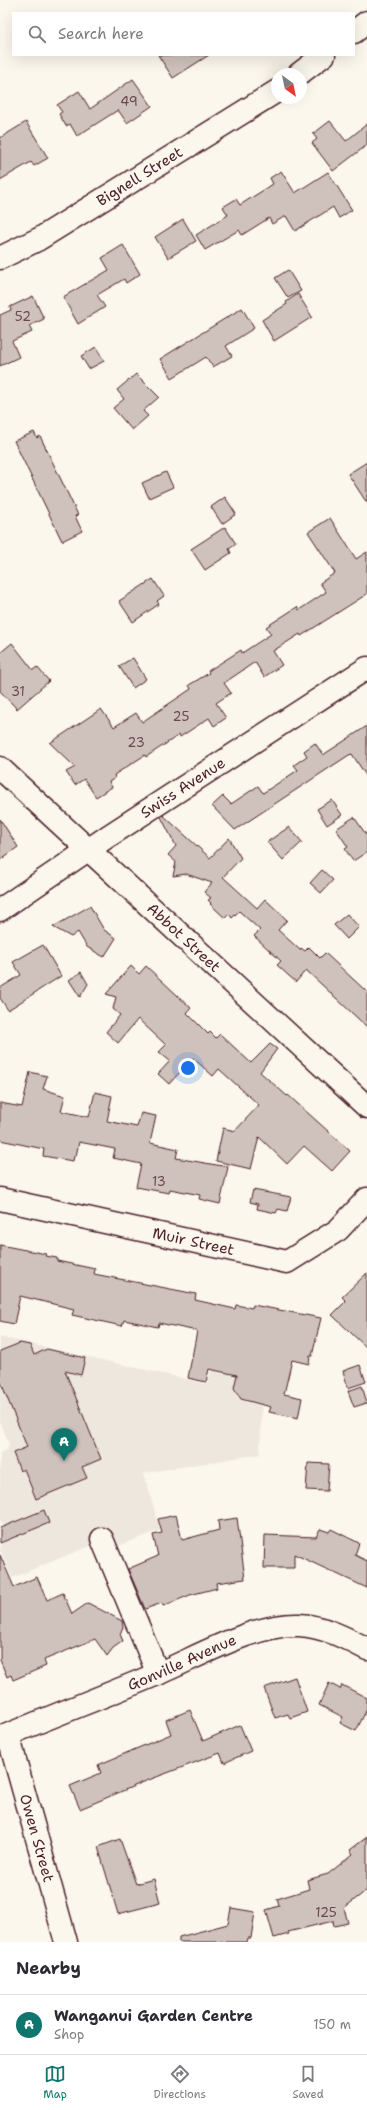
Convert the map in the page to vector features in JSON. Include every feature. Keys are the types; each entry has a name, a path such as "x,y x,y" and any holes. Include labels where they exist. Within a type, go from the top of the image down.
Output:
{"street":[{"path":"355,31 367,22"},
{"path":"307,68 323,56"},
{"name":"Bignell Street","path":"0,258 39,239 271,95"},
{"name":"Swiss Avenue","path":"0,910 367,668"},
{"name":"Abbot Street","path":"0,768 367,1107"},
{"name":"Muir Street","path":"0,1199 287,1262 338,1230 367,1199"},
{"path":"102,1539 158,1674"},
{"name":"Gonville Avenue","path":"4,1736 158,1674 249,1634 276,1626 299,1625 320,1628 344,1637 367,1649"},
{"name":"Owen Street","path":"4,1736 66,1942"}],"shaded area":[{"path":"0,1337 208,1384 212,1366 237,1372 262,1396 260,1454 144,1473 160,1530 113,1548 97,1543 12,1578 0,1550 3,1527 0,1520 0,1453 7,1450 9,1444 0,1421"}],"building":[{"path":"159,56 207,56 173,78"},
{"path":"133,79 152,106 127,123 118,110 77,136 70,124 66,126 59,114 62,112 57,105 79,91 90,109"},
{"path":"330,121 346,141 367,124 367,145 333,171 312,143 317,139 313,134"},
{"path":"26,122 48,158 34,166 31,162 0,180 0,138"},
{"path":"281,171 295,193 328,172 352,210 339,218 333,207 295,231 286,216 272,224 269,218 242,235 239,230 205,250 196,235 228,215 223,207 236,199 240,205 273,184 270,178"},
{"path":"183,219 196,241 168,258 155,237"},
{"path":"123,245 140,274 126,283 124,279 97,295 105,307 78,324 63,297 109,270 102,258"},
{"path":"288,270 301,291 288,298 275,278"},
{"path":"298,294 312,317 274,341 262,320 287,304 286,302"},
{"path":"33,296 44,319 29,326 32,332 12,341 19,357 0,366 0,315 11,310 10,307"},
{"path":"242,308 254,328 226,346 232,356 213,367 206,357 172,378 160,359"},
{"path":"96,347 104,361 89,369 81,356"},
{"path":"136,374 159,397 143,411 148,416 132,430 113,408 124,399 117,390"},
{"path":"34,432 37,438 40,436 78,515 75,516 82,531 62,541 14,441"},
{"path":"367,462 367,503 348,474"},
{"path":"166,472 173,487 149,498 142,483"},
{"path":"225,497 236,514 222,524 211,507"},
{"path":"330,518 356,559 367,552 367,594 301,636 300,634 273,651 282,665 264,677 255,662 224,683 231,693 216,703 226,718 214,726 209,718 180,737 179,735 146,757 145,755 114,775 115,778 109,782 112,787 96,797 84,779 75,785 66,772 75,767 50,743 101,709 114,727 136,713 142,722 191,689 189,685 209,673 208,671 241,650 242,653 271,634 266,627 297,607 299,610 326,592 320,583 335,573 308,532"},
{"path":"225,527 236,544 229,549 231,553 205,570 191,549"},
{"path":"153,579 164,596 157,601 159,604 133,622 119,601"},
{"path":"12,643 33,670 37,667 49,681 17,709 0,691 0,653"},
{"path":"133,658 146,679 133,688 119,666"},
{"path":"367,726 367,777 352,754 349,755 235,830 212,806 223,796 231,804 258,786 263,793 298,770 294,765 307,756 304,751 315,743 323,755"},
{"path":"332,800 342,815 327,825 317,809"},
{"path":"163,815 210,858 229,838 241,858 223,877 257,908 265,899 287,920 278,930 300,950 301,948 305,951 309,947 320,958 325,953 367,992 367,1027 306,970 296,982 289,976 277,965 281,961 254,936 260,930 239,911 232,918 229,914 225,918 210,904 211,903 208,900 211,898 204,892 212,883 186,874 173,876 176,862 168,855 176,846 161,817"},
{"path":"354,817 367,836 367,852 353,861 345,849 348,847 336,829"},
{"path":"0,819 18,847 0,860"},
{"path":"289,827 302,842 283,860 267,842"},
{"path":"322,870 333,880 321,893 310,883"},
{"path":"90,906 104,930 116,938 104,957 87,947 78,932 71,937 53,927"},
{"path":"347,914 359,927 347,939 334,925"},
{"path":"43,945 61,976 8,1010 0,998 0,988 21,975 13,962"},
{"path":"131,966 139,974 146,966 191,1008 187,1013 208,1034 210,1032 216,1038 220,1034 251,1063 270,1044 277,1049 260,1072 350,1151 332,1171 304,1146 287,1164 259,1137 251,1169 216,1161 223,1128 235,1131 259,1105 219,1069 213,1076 193,1058 169,1084 158,1074 170,1061 159,1052 166,1045 138,1019 118,1043 106,1032 120,1015 113,1009 116,997 106,994"},
{"path":"81,972 88,984 80,997 69,980"},
{"path":"30,1072 47,1076 43,1089 65,1096 61,1111 89,1117 95,1092 112,1096 107,1121 137,1127 141,1113 156,1116 150,1143 178,1149 176,1158 228,1167 220,1204 199,1199 200,1195 170,1189 169,1193 136,1187 141,1164 113,1158 115,1149 79,1142 76,1156 74,1156 73,1161 43,1156 44,1149 0,1140 0,1103 22,1107"},
{"path":"253,1190 291,1197 287,1211 278,1209 276,1213 257,1209 258,1204 250,1202"},
{"path":"0,1245 46,1254 45,1256 57,1258 57,1261 95,1269 94,1274 196,1294 195,1300 235,1309 236,1305 252,1308 253,1305 321,1318 309,1364 292,1360 284,1394 302,1398 298,1418 269,1412 271,1407 241,1399 234,1388 237,1375 209,1369 206,1382 188,1378 197,1331 159,1323 158,1327 124,1320 122,1326 72,1315 74,1309 20,1296 14,1324 0,1321"},
{"path":"367,1273 367,1348 332,1315 346,1301 342,1297"},
{"path":"20,1343 30,1345 34,1355 47,1349 85,1358 81,1375 65,1371 101,1459 82,1467 87,1478 36,1499 24,1469 20,1471 13,1453 27,1447 0,1380 0,1351"},
{"path":"360,1365 366,1382 348,1388 343,1371"},
{"path":"362,1386 367,1403 354,1407 348,1391"},
{"path":"308,1463 329,1464 327,1491 306,1490"},
{"path":"44,1510 49,1523 0,1543 0,1528"},
{"path":"176,1515 182,1540 219,1530 218,1521 237,1518 245,1579 216,1583 217,1588 190,1595 163,1606 162,1603 145,1609 128,1569 158,1556 153,1535 162,1533 158,1519"},
{"path":"320,1529 329,1532 331,1529 359,1543 355,1555 367,1561 367,1588 294,1554 294,1568 264,1568 265,1535 316,1537"},
{"path":"0,1555 14,1587 37,1577 47,1600 63,1593 72,1614 88,1603 122,1621 123,1627 120,1634 123,1641 113,1648 107,1656 95,1639 44,1660 46,1666 13,1680 11,1675 7,1677 0,1660"},
{"path":"295,1677 307,1712 290,1718 288,1714 275,1718 264,1688"},
{"path":"329,1683 340,1689 342,1685 367,1698 367,1709 356,1731 340,1723 343,1717 319,1705"},
{"path":"190,1710 203,1741 240,1725 251,1751 224,1763 220,1753 146,1781 80,1809 70,1786 101,1773 98,1765 171,1734 166,1720"},
{"path":"367,1837 367,1890 344,1908 348,1923 334,1926 333,1921 288,1932 289,1934 274,1938 266,1910 279,1906 277,1899 309,1889 307,1880 328,1874 353,1854 350,1850"},
{"path":"120,1839 136,1884 154,1879 160,1903 118,1914 98,1847"},
{"path":"231,1908 255,1912 251,1938 248,1938 247,1942 179,1942 179,1937 228,1924"}],"place":[{"name":"Wanganui Garden Centre","path":"64,1461"}]}
